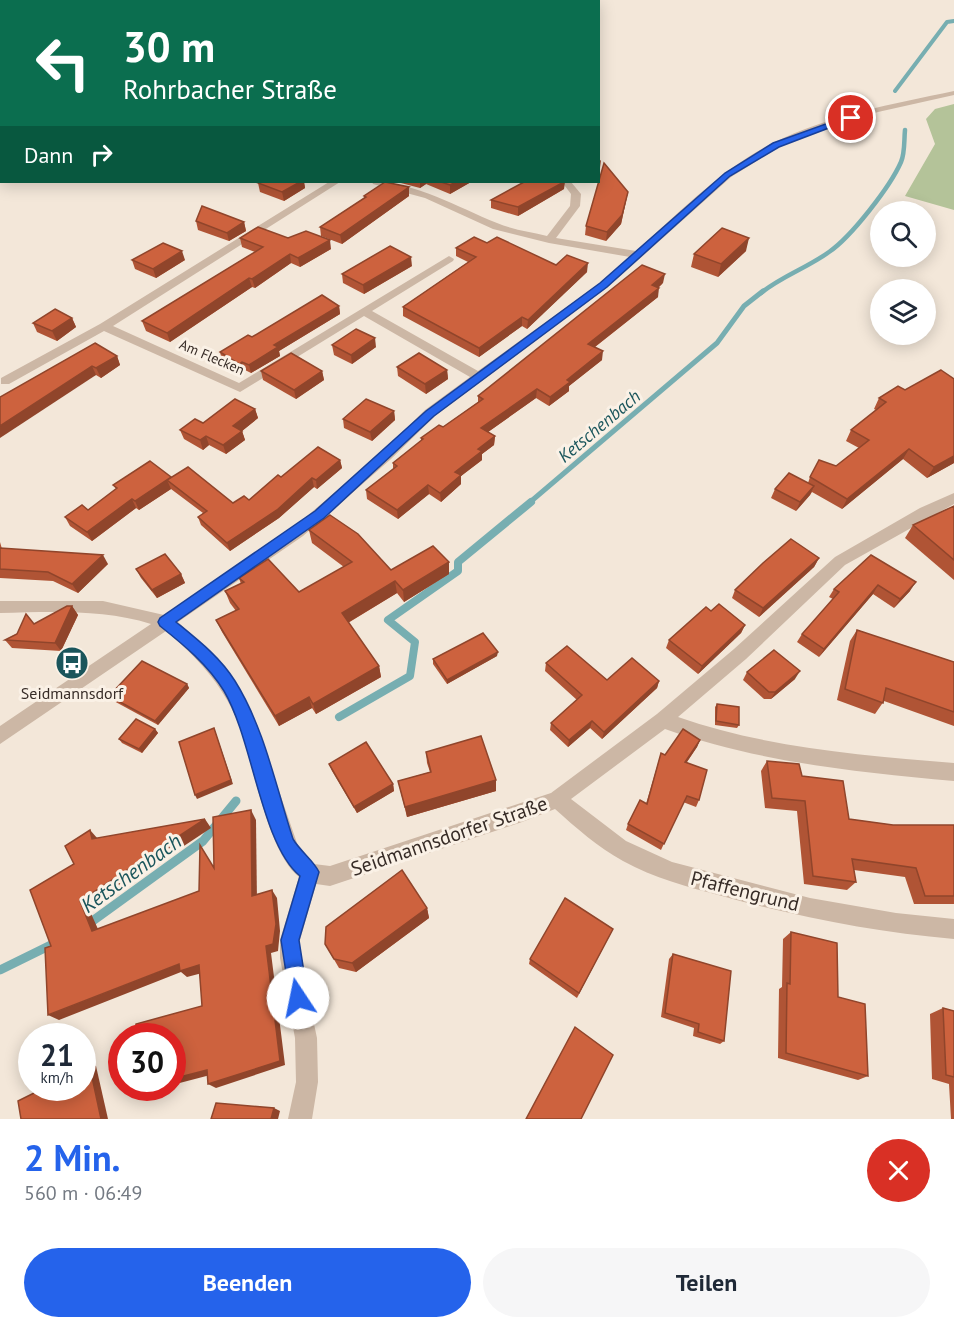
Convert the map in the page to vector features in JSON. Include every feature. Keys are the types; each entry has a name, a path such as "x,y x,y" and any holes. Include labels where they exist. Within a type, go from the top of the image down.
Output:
{"street":[{"path":"0,736 298,532 386,456 430,413 604,285 687,209 728,175 756,156 776,145 851,118 954,93"},
{"path":"5,381 104,326 333,183"},
{"path":"380,183 428,196 497,227 549,240 639,255"},
{"path":"549,240 575,206 576,194 568,183"},
{"name":"Am Flecken","path":"104,326 240,388 449,259"},
{"path":"364,312 478,377"},
{"name":"Seidmannsdorfer Straße","path":"310,872 330,876 348,871 522,813 557,799 663,720 740,654 840,561 954,498"},
{"path":"0,607 61,605 119,609 165,622 202,652 230,686 249,728 285,843 296,861 310,872 290,940 290,958 306,1038 307,1082 300,1119"},
{"path":"663,720 708,737 744,746 858,763 954,772"},
{"name":"Pfaffengrund","path":"557,799 593,831 640,860 671,872 763,898 904,925 954,929"}],"green space":[{"path":"954,104 954,210 936,205 936,201 922,201 905,196 935,144 926,119 935,109"}],"building":[{"path":"604,163 628,192 622,215 607,232 586,226"},
{"path":"258,183 298,183 282,192"},
{"path":"384,183 409,187 340,235 320,227 366,197 364,196"},
{"path":"522,183 562,183 518,207 491,200"},
{"path":"202,206 244,222 227,233 196,221"},
{"path":"258,227 288,238 306,231 330,240 298,258 290,254 252,279 249,278 167,333 142,321 263,247 240,238"},
{"path":"722,228 749,238 721,264 694,254"},
{"path":"474,237 487,243 497,237 556,265 567,255 588,263 528,320 522,317 479,348 403,307 476,257 456,248"},
{"path":"163,243 182,251 153,269 132,260"},
{"path":"390,246 411,257 363,285 342,274"},
{"path":"642,265 665,274 652,285 659,288 588,344 603,351 567,380 570,382 550,397 537,389 481,428 495,436 478,449 482,451 455,472 461,475 440,493 428,485 397,510 366,490 397,466 393,463 423,439 421,438 439,425 443,427 483,399 478,396"},
{"path":"322,295 339,306 274,345 278,347 249,365 242,362 239,364 220,352 248,335 252,337"},
{"path":"55,309 72,318 52,331 33,323"},
{"path":"356,329 375,338 351,355 332,345"},
{"path":"95,343 117,356 96,368 92,366 0,426 0,397"},
{"path":"291,353 322,371 294,390 261,371"},
{"path":"419,353 447,370 425,384 397,367"},
{"path":"941,370 954,379 954,456 934,467 909,449 847,499 810,477 819,460 836,466 869,440 851,430 886,402 879,398 898,386 905,390"},
{"path":"235,399 255,409 233,426 242,431 223,445 206,436 200,440 180,430 195,419 203,423"},
{"path":"366,399 394,411 370,432 343,419"},
{"path":"318,447 340,460 316,480 312,478 277,510 227,543 198,517 207,511 167,480 188,467 233,503 244,496 249,500 278,475 281,477"},
{"path":"150,461 171,477 135,501 132,499 87,532 65,517 82,505 88,510 117,488 113,485"},
{"path":"789,473 814,486 800,502 775,489"},
{"path":"954,506 954,560 913,525"},
{"path":"330,515 358,534 391,570 433,546 449,562 403,590 395,581 342,613 379,666 313,704 309,697 275,716 216,620 239,609 225,591 244,582 239,578 268,559 299,592 352,562 309,530"},
{"path":"791,539 819,558 763,608 735,590 763,563"},
{"path":"0,548 103,555 72,584 48,572 0,569"},
{"path":"165,554 181,574 152,590 136,569"},
{"path":"871,555 916,582 900,599 878,585 824,649 802,634 839,592 834,589"},
{"path":"719,604 745,625 702,666 669,640 706,607 711,611"},
{"path":"67,606 72,606 55,643 5,640 17,634 26,614 34,624"},
{"path":"857,630 954,662 954,712 886,688 883,703 845,689"},
{"path":"483,633 498,652 447,680 433,659"},
{"path":"567,646 607,680 632,658 659,681 604,732 592,721 569,740 551,723 582,695 546,663"},
{"path":"774,650 800,671 775,692 769,692 747,672"},
{"path":"142,661 187,684 155,721 109,696"},
{"path":"717,704 739,707 739,725 716,721"},
{"path":"136,719 155,729 139,749 119,739"},
{"path":"214,728 231,780 195,795 179,742"},
{"path":"683,729 700,740 685,762 707,770 699,800 687,796 664,844 628,824 640,800 647,804 661,753 665,755"},
{"path":"481,736 496,780 405,807 398,781 431,772 426,752"},
{"path":"366,742 393,784 354,807 329,764"},
{"path":"767,761 799,764 802,776 843,781 849,819 893,825 954,825 954,896 925,896 916,868 852,859 856,882 813,876 805,801 772,798"},
{"path":"251,810 252,896 272,890 276,924 273,944 266,946 280,1061 208,1084 207,1070 186,1075 186,1023 140,1023 202,1006 199,965 180,971 179,964 48,1015 45,948 51,946 30,890 74,864 65,846 90,830 92,839 205,819 80,901 92,931 199,891 200,845 214,868 213,817"},
{"path":"402,870 427,908 352,963 334,959 325,944 326,927"},
{"path":"565,898 613,929 579,993 530,959"},
{"path":"791,932 837,943 838,997 865,1004 868,1076 786,1053 787,983 790,984"},
{"path":"673,954 731,971 724,1041 698,1032 699,1024 665,1013"},
{"path":"943,1008 954,1011 954,1077 946,1075"},
{"path":"575,1027 613,1055 581,1119 526,1119"},
{"path":"96,1096 101,1119 21,1119 18,1101 96,1101"},
{"path":"216,1103 274,1108 271,1119 211,1119"}],"waterway":[{"name":"Ketschenbach","path":"895,91 947,22 954,21"},
{"name":"Ketschenbach","path":"761,293 829,252 859,224 901,162 905,130"},
{"name":"Ketschenbach","path":"529,503 717,343 744,306 763,291"},
{"name":"Ketschenbach","path":"339,717 410,676 415,642 388,620 458,571 458,562 531,502"},
{"name":"Ketschenbach","path":"87,925 203,841 236,801"},
{"name":"Ketschenbach","path":"0,970 59,941"}],"place":[{"name":"Seidmannsdorf","path":"72,663"}],"route":[{"path":"298,998 290,958 290,940 310,872 303,869 296,861 285,843 249,728 230,686 202,652 165,622 320,515 430,413 604,285 728,175 776,145 851,118"}]}
